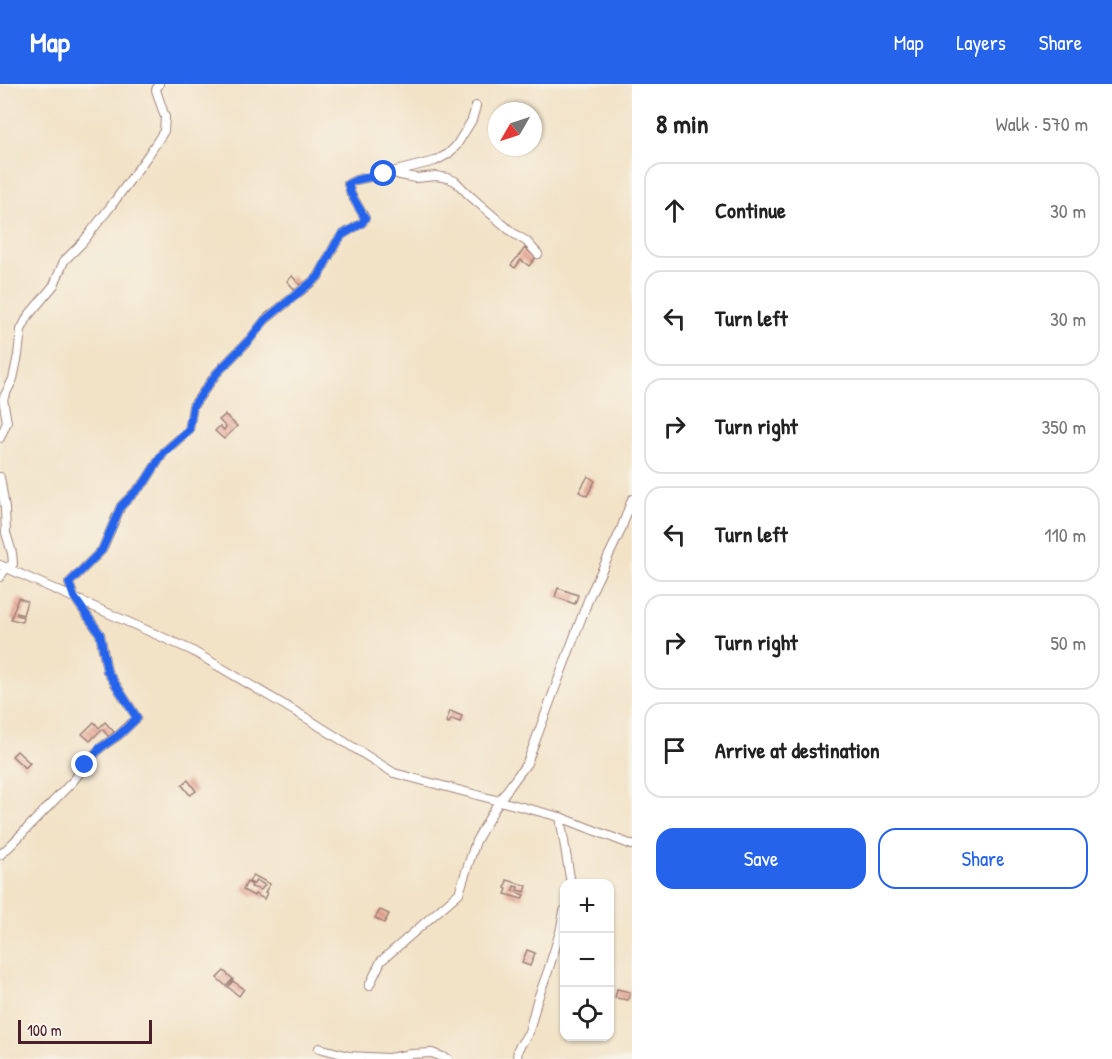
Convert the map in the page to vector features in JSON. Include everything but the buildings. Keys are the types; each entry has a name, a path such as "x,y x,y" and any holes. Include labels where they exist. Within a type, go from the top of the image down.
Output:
{"street":[{"path":"0,438 7,422 3,399 13,379 21,330 28,316 54,285 64,261 82,243 111,206 164,131 165,117 156,90 159,84"},
{"path":"0,855 73,781 100,748 119,735 137,718 107,671 100,634 74,597 69,583 102,550 121,506 145,482 164,452 189,430 193,406 217,373 265,320 318,277 342,235 362,223 365,218 348,184 356,180 435,161 448,154 456,146 472,120 476,106"},
{"path":"392,172 416,178 436,176 455,181 513,233 526,241 538,254"},
{"path":"0,477 6,533 13,564 3,566"},
{"path":"369,986 381,961 459,893 476,841 499,801 527,763 590,595 620,532 632,500"},
{"path":"3,566 191,650 394,773 560,817 632,845"},
{"path":"0,577 3,566"},
{"path":"560,817 570,879"},
{"path":"517,1059 518,1049 529,1032 560,932"},
{"path":"319,1048 349,1056 388,1058 432,1053 448,1059"}],"route":[{"path":"85,765 100,748 119,735 137,718 107,671 100,634 74,597 69,583 102,550 121,506 145,482 164,452 189,430 193,406 217,373 265,320 318,277 342,235 362,223 365,218 348,184 384,174"}]}
